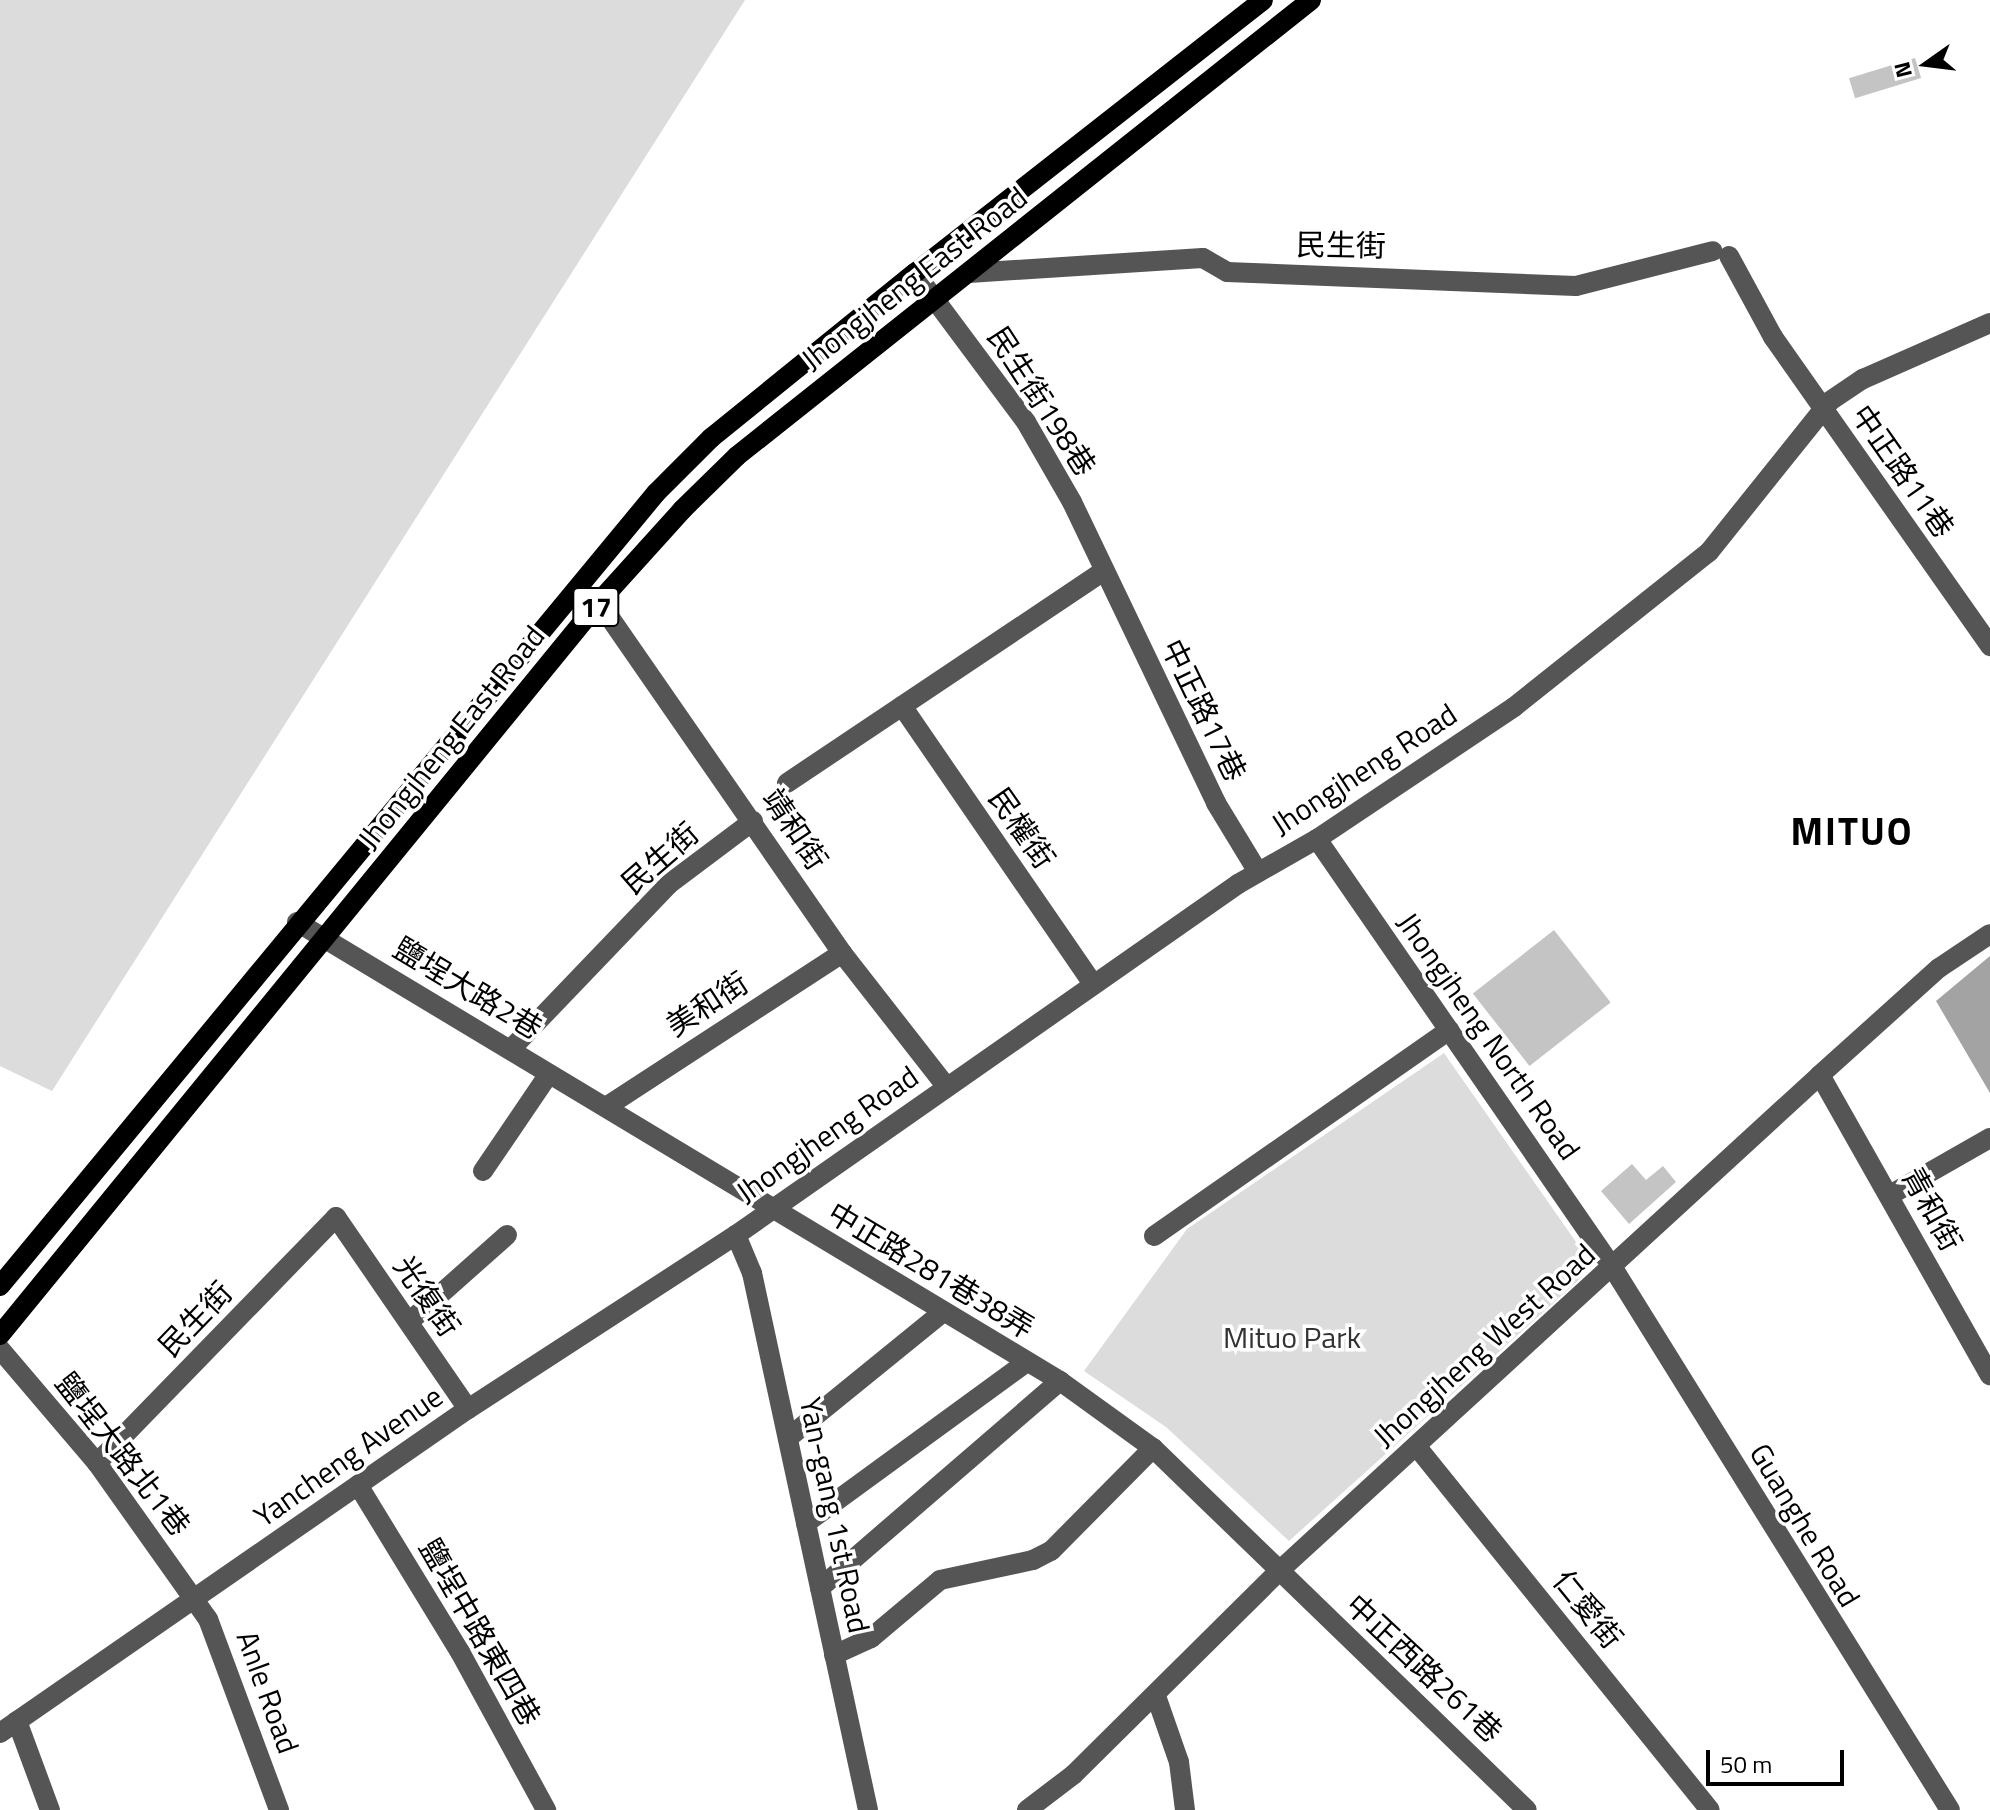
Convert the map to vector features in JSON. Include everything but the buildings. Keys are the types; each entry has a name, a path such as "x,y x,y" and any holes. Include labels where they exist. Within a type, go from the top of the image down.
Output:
{"main road":[{"name":"Jhongjheng East Road","path":"0,1286 297,922 656,493 711,438 915,273 1263,0"},
{"name":"Jhongjheng East Road","path":"0,1335 599,602 737,456 1311,0"}],"street":[{"name":"民生街","path":"969,273 1203,258 1227,272 1576,286 1721,254"},
{"name":"中正路11巷","path":"1721,254 1822,409 1990,646"},
{"name":"民生街198巷","path":"915,273 1026,422 1072,502 1102,572"},
{"name":"Jhongjheng Road","path":"736,1235 946,1086 1258,872 1317,839 1514,707 1709,552 1822,409 1863,379 1990,323"},
{"path":"787,783 1102,572"},
{"name":"中正路17巷","path":"1102,572 1216,803 1258,872"},
{"name":"靖和街","path":"599,602 842,953 946,1086"},
{"name":"民權街","path":"902,706 1093,984"},
{"name":"民生街","path":"511,1049 669,884 753,821"},
{"name":"Jhongjheng North Road","path":"1317,839 1613,1268"},
{"name":"鹽埕大路2巷","path":"297,922 771,1209"},
{"name":"Jhongjheng West Road","path":"1027,1810 1073,1775 1278,1572 1820,1075 1939,968 1990,934"},
{"name":"美和街","path":"606,1107 842,953"},
{"path":"1154,1236 1449,1030"},
{"path":"483,1171 549,1074"},
{"name":"青和街","path":"1820,1075 1990,1375"},
{"path":"1890,1195 1990,1138"},
{"name":"中正路281巷38弄","path":"771,1209 1060,1381 1153,1448"},
{"name":"民生街","path":"97,1463 336,1217"},
{"name":"光復街","path":"336,1217 468,1409"},
{"path":"409,1322 507,1235"},
{"name":"Yancheng Avenue","path":"9,1727 468,1409 736,1235"},
{"name":"Yan-gang 1st Road","path":"736,1235 752,1273 868,1810"},
{"name":"Guanghe Road","path":"1613,1268 1950,1810"},
{"path":"788,1438 943,1312"},
{"name":"鹽埕大路北1巷","path":"0,1349 97,1463 195,1598"},
{"path":"806,1523 1027,1362"},
{"path":"820,1588 1060,1381"},
{"name":"仁愛街","path":"1417,1447 1710,1810"},
{"path":"834,1655 871,1638 940,1580 1033,1560 1051,1551 1153,1448"},
{"name":"中正西路261巷","path":"1153,1448 1524,1809"},
{"name":"鹽埕中路東四巷","path":"358,1485 460,1652 546,1810"},
{"name":"Anle Road","path":"195,1598 208,1619 279,1810"},
{"path":"1156,1696 1179,1762 1185,1810"},
{"path":"9,1727 50,1810"}],"green space":[{"path":"0,0 745,0 52,1091 0,1066"},
{"name":"Mituo Park","path":"1444,1053 1585,1255 1583,1276 1289,1541 1166,1427 1084,1371 1187,1229"}],"shaded area":[{"path":"1990,956 1990,1093 1936,1001"}],"district":[{"name":"MITUO","path":"1852,832"}]}
